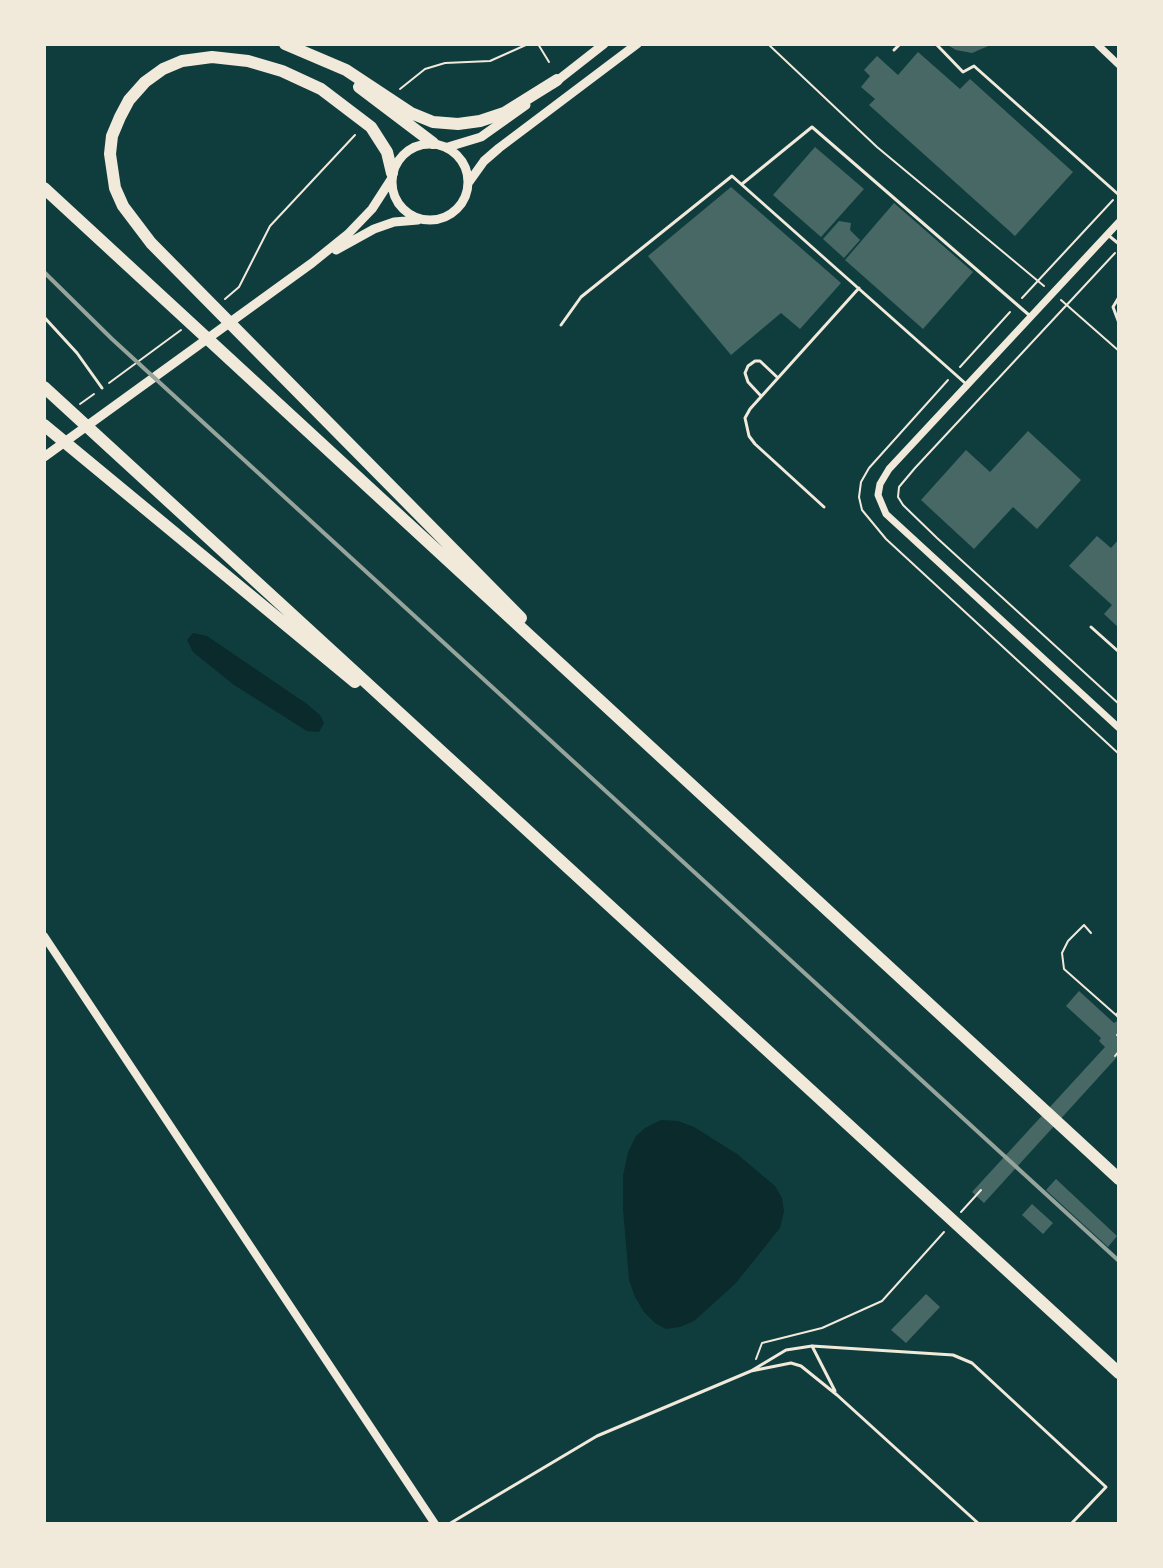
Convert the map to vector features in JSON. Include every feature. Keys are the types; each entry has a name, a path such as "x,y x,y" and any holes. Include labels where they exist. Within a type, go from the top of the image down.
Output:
{"highway":[{"path":"285,44 346,70 411,113 433,122 458,124 504,113 557,80"},
{"path":"306,52 343,75 433,143"},
{"path":"392,176 387,152 371,127 344,105 308,83 248,61 212,57 182,61 163,69 145,82 129,100 112,136 110,154 115,188 123,206 135,225 181,277 653,750"},
{"path":"44,188 1119,1179"},
{"path":"44,387 1119,1373"},
{"path":"44,425 460,767"}],"main road":[{"path":"448,147 481,137 604,44"},
{"path":"469,182 484,161 499,148 637,44"},
{"path":"44,457 348,234 372,209 398,160 407,150 419,144 433,143 448,147 463,161 469,182 467,195 450,215 438,220 394,222 374,229 312,263"},
{"path":"392,176 393,193 400,205 411,215 424,220"}],"street":[{"path":"1097,44 1119,65"},
{"path":"1119,222 889,469 880,484 878,495 886,514 1119,728"},
{"path":"44,936 435,1524"}],"lane":[{"path":"894,50 900,44"},
{"path":"936,44 963,72 974,66 1119,195"},
{"path":"742,185 812,127 1031,318"},
{"path":"561,325 581,297 732,176 968,385"},
{"path":"1108,235 1119,247"},
{"path":"824,507 749,436 745,418 761,396 859,288"},
{"path":"1119,297 1113,307 1119,323"},
{"path":"44,317 77,353 102,388"},
{"path":"761,396 748,382 745,373 748,366 760,361 778,378"},
{"path":"1091,627 1119,652"},
{"path":"812,1346 837,1395"},
{"path":"449,1524 597,1436 751,1371 786,1350 812,1346 953,1355 972,1363 1106,1487 1071,1524"},
{"path":"751,1371 791,1363 801,1366 979,1524"}],"path":[{"path":"400,89 425,69 445,63 490,61 528,44"},
{"path":"538,44 549,62"},
{"path":"768,44 877,147 1054,293 1119,351"},
{"path":"217,304 239,287 270,226 355,135"},
{"path":"1119,195 869,468 861,482 859,497 862,510 886,539 1119,754"},
{"path":"1119,247 915,468 899,487 898,497 937,538 1119,704"},
{"path":"102,388 183,329"},
{"path":"1091,933 1084,925 1068,941 1062,953 1064,969 1117,1017 1119,1011"},
{"path":"1115,1056 1119,1051"},
{"path":"751,1371 762,1343 822,1328 882,1301 918,1260"}],"water":[{"path":"193,633 207,636 307,704 321,716 324,723 319,732 307,731 234,685 193,652 187,640"},
{"path":"661,1120 678,1121 694,1127 737,1154 775,1186 782,1198 784,1211 780,1228 736,1283 694,1321 666,1329 644,1312 635,1297 629,1280 623,1209 623,1176 628,1152 636,1136"}],"building":[{"path":"946,44 993,44 972,53"},
{"path":"918,52 960,89 970,79 1073,172 1015,236 869,105 875,99 861,87 870,76 864,70 877,56 898,75"},
{"path":"815,147 864,189 821,237 773,195"},
{"path":"731,187 841,283 800,329 781,313 731,355 648,256"},
{"path":"894,203 973,272 923,329 845,260"},
{"path":"839,221 851,223 850,230 860,240 844,258 823,239"},
{"path":"1028,431 1081,480 1037,529 1013,507 974,549 921,500 966,450 990,472"},
{"path":"1097,536 1111,548 1119,539 1119,628 1104,614 1112,605 1069,566"},
{"path":"1079,991 1114,1023 1119,1023 1119,1059 1117,1057 984,1203 972,1192 1105,1047 1099,1041 1101,1038 1066,1006"},
{"path":"1056,1179 1117,1236 1108,1247 1046,1190"},
{"path":"1032,1204 1053,1223 1043,1234 1022,1215"},
{"path":"926,1294 940,1307 906,1343 891,1330"}],"railway":[{"path":"44,272 112,339 1119,1261"}]}
